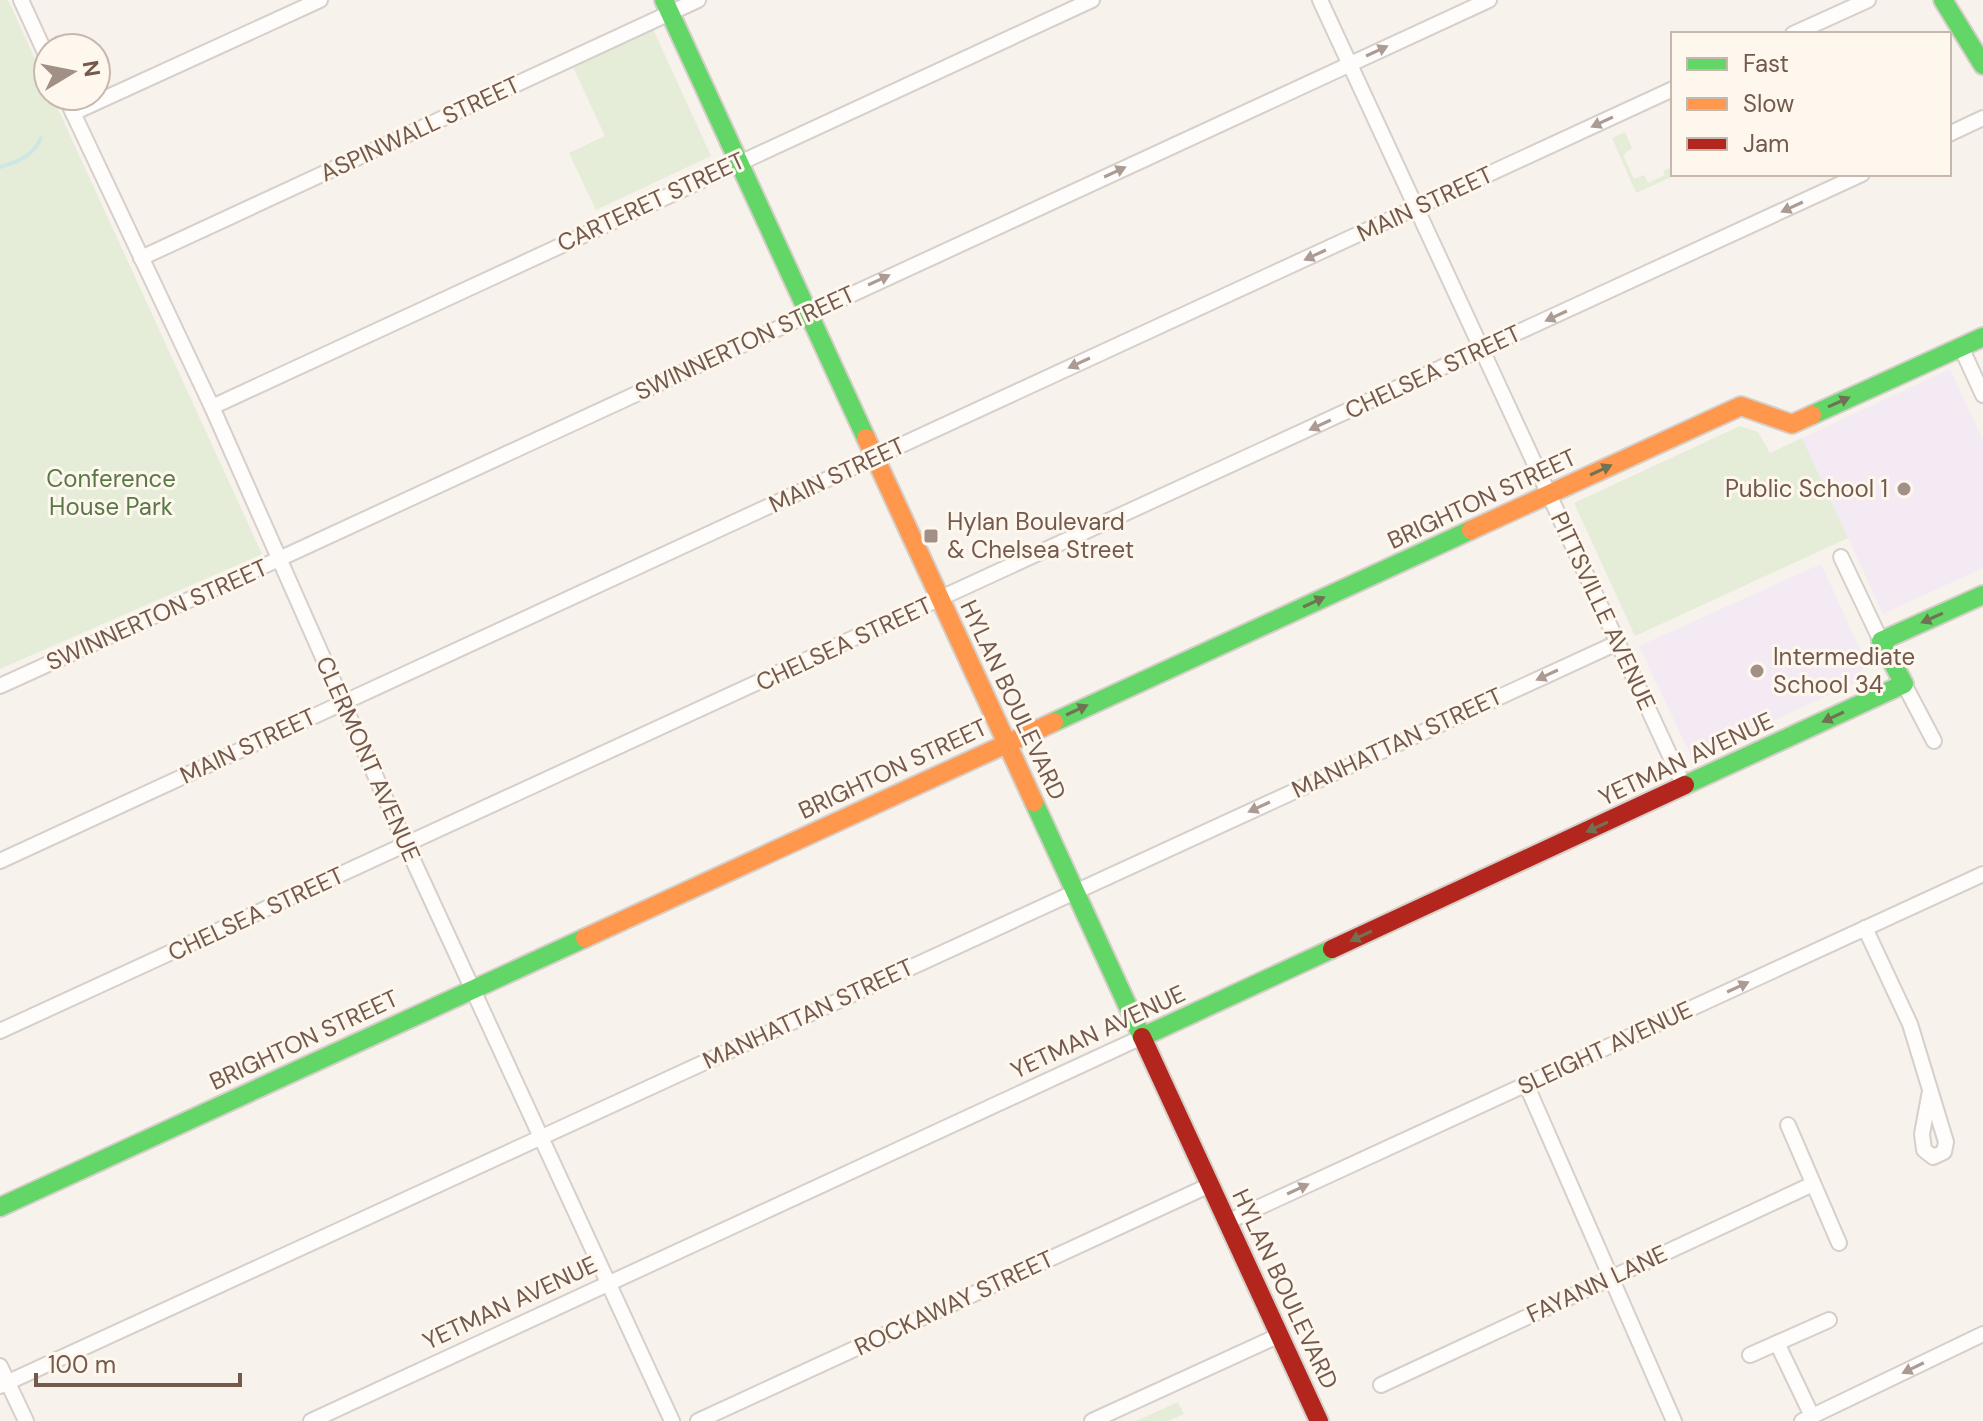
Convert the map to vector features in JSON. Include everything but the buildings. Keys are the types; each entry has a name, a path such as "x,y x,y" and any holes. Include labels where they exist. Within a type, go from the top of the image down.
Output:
{"street":[{"path":"21,0 36,32"},
{"path":"73,113 320,0"},
{"name":"ASPINWALL STREET","path":"141,258 667,6 698,0"},
{"name":"CARTERET STREET","path":"212,407 738,161 1092,0"},
{"name":"PITTSVILLE AVENUE","path":"1320,0 1684,786"},
{"name":"SWINNERTON STREET","path":"0,686 1489,0"},
{"path":"1797,32 1868,0"},
{"path":"1943,0 1983,65"},
{"name":"HYLAN BOULEVARD","path":"667,6 1319,1421"},
{"name":"MAIN STREET","path":"0,861 1671,90"},
{"name":"CLERMONT AVENUE","path":"73,113 212,407 406,845 672,1421"},
{"path":"1951,133 1983,118"},
{"name":"CHELSEA STREET","path":"0,1031 1858,176"},
{"name":"BRIGHTON STREET","path":"0,1207 1741,406 1792,424 1983,337"},
{"path":"1961,347 1983,395"},
{"path":"1841,557 1934,741"},
{"path":"1881,641 1983,595"},
{"name":"MANHATTAN STREET","path":"4,1384 1617,643"},
{"name":"YETMAN AVENUE","path":"311,1421 1904,684"},
{"name":"SLEIGHT AVENUE","path":"1227,1222 1983,874"},
{"path":"1865,928 1910,1024 1930,1091"},
{"path":"1526,1084 1674,1421"},
{"path":"1788,1125 1839,1243"},
{"name":"FAYANN LANE","path":"1381,1385 1813,1184"},
{"name":"ROCKAWAY STREET","path":"698,1421 1210,1185"},
{"path":"1750,1355 1829,1320"},
{"path":"1777,1343 1807,1418 1983,1334"},
{"path":"1092,1421 1280,1335"},
{"path":"0,1366 4,1384 26,1421"}],"shaded area":[{"name":"Public School 1","path":"1950,369 1983,440 1983,568 1883,614 1802,438"},
{"name":"Intermediate School 34","path":"1821,564 1865,660 1860,681 1692,758 1639,646"}],"green space":[{"name":"Conference House Park","path":"0,0 8,0 32,52 32,112 59,112 262,554 0,669"},
{"path":"653,29 711,156 596,210 569,153 605,136 573,67"},
{"path":"1625,132 1632,148 1623,155 1634,179 1644,175 1648,183 1665,175 1663,171 1671,168 1671,176 1674,176 1636,193 1612,138"},
{"path":"1740,426 1758,432 1770,453 1802,438 1848,538 1635,636 1574,503"},
{"path":"1178,1402 1184,1414 1168,1421 1136,1421"}],"waterway":[{"path":"0,167 24,157 41,138"}],"traffic: fast":[{"path":"664,0 866,438"},
{"path":"1943,0 1983,65"},
{"path":"1812,415 1983,337"},
{"path":"1054,722 1471,530"},
{"path":"1685,785 1904,684 1881,641 1983,595"},
{"path":"1034,802 1142,1037 1332,949"},
{"path":"0,1207 585,938"}],"traffic: slow":[{"path":"1471,530 1741,406 1792,424 1812,415"},
{"path":"866,438 1034,802"},
{"path":"585,938 1054,722"}],"traffic: jam":[{"path":"1332,949 1685,785"},
{"path":"1142,1037 1319,1421"}],"place":[{"name":"Public School 1","path":"1904,489"},
{"name":"Hylan Boulevard & Chelsea Street","path":"931,536"},
{"name":"Intermediate School 34","path":"1757,671"}]}
